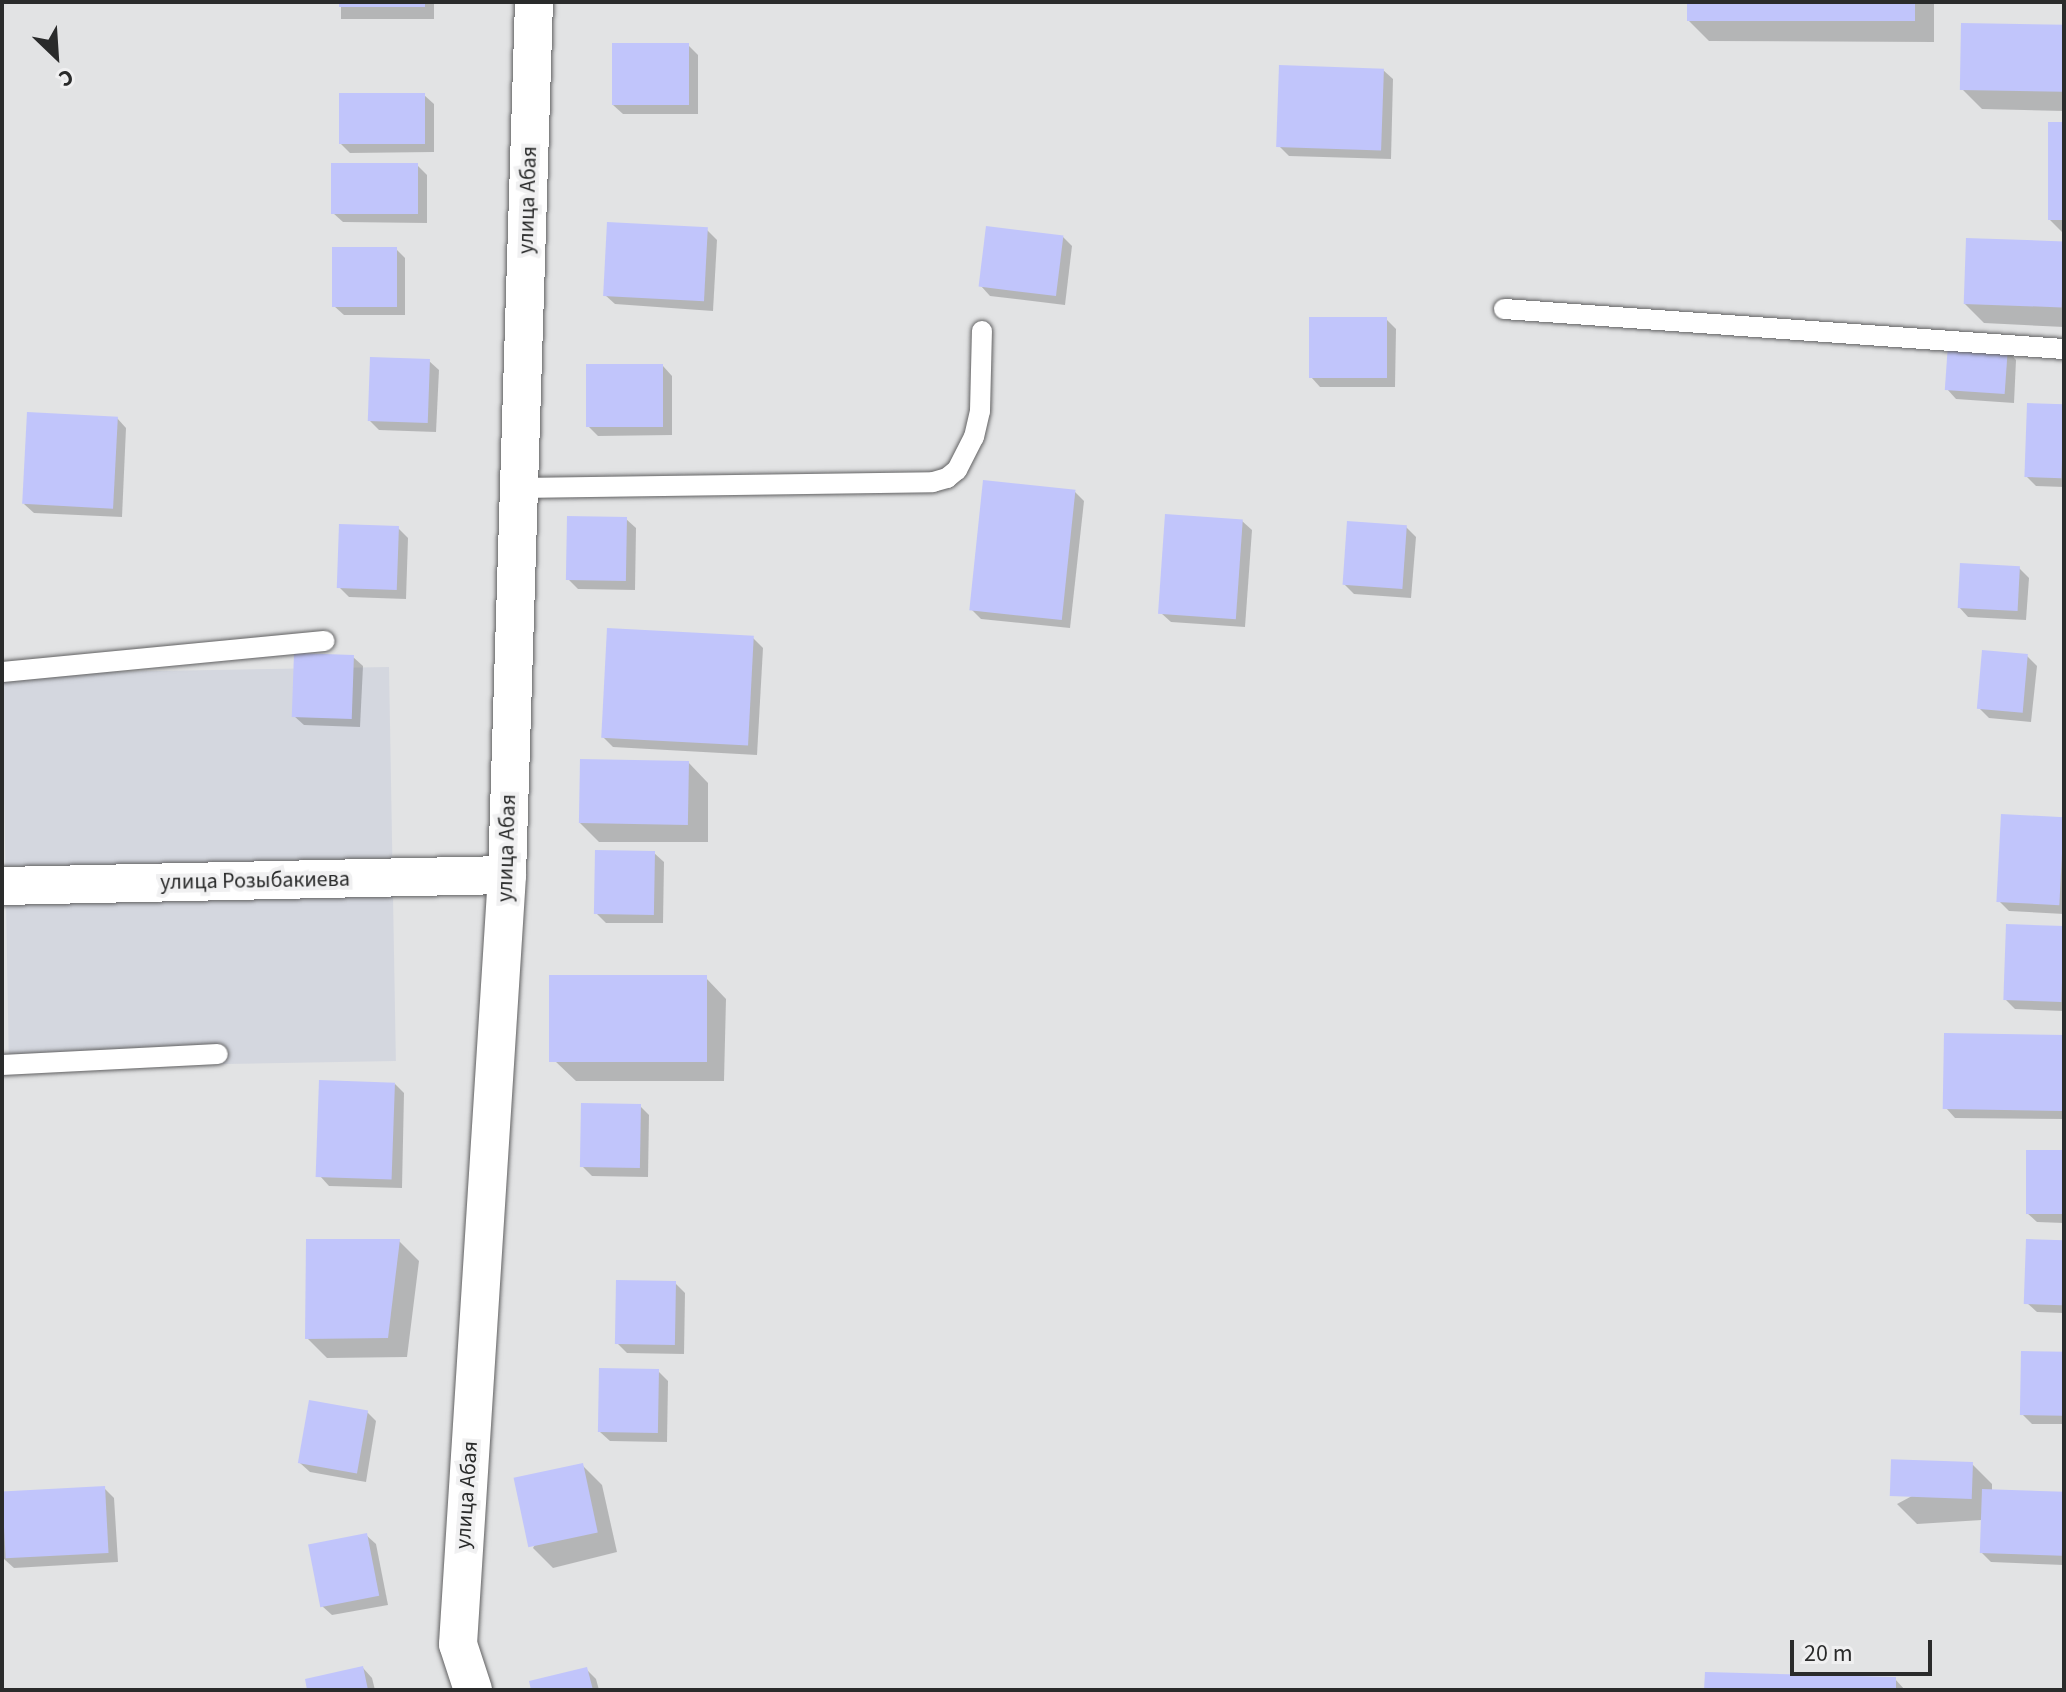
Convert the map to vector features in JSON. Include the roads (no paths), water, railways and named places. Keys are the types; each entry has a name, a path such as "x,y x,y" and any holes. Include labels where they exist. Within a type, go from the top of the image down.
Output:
{"street":[{"name":"улица Абая","path":"473,1690 458,1644 507,875 534,2"},
{"name":"улица Розыбакиева","path":"2,886 507,875"}],"lane":[{"path":"1504,309 2064,349"},
{"path":"519,488 933,482 947,478 967,455 977,424 982,331"},
{"path":"2,672 325,641"},
{"path":"2,1065 218,1054"}]}
